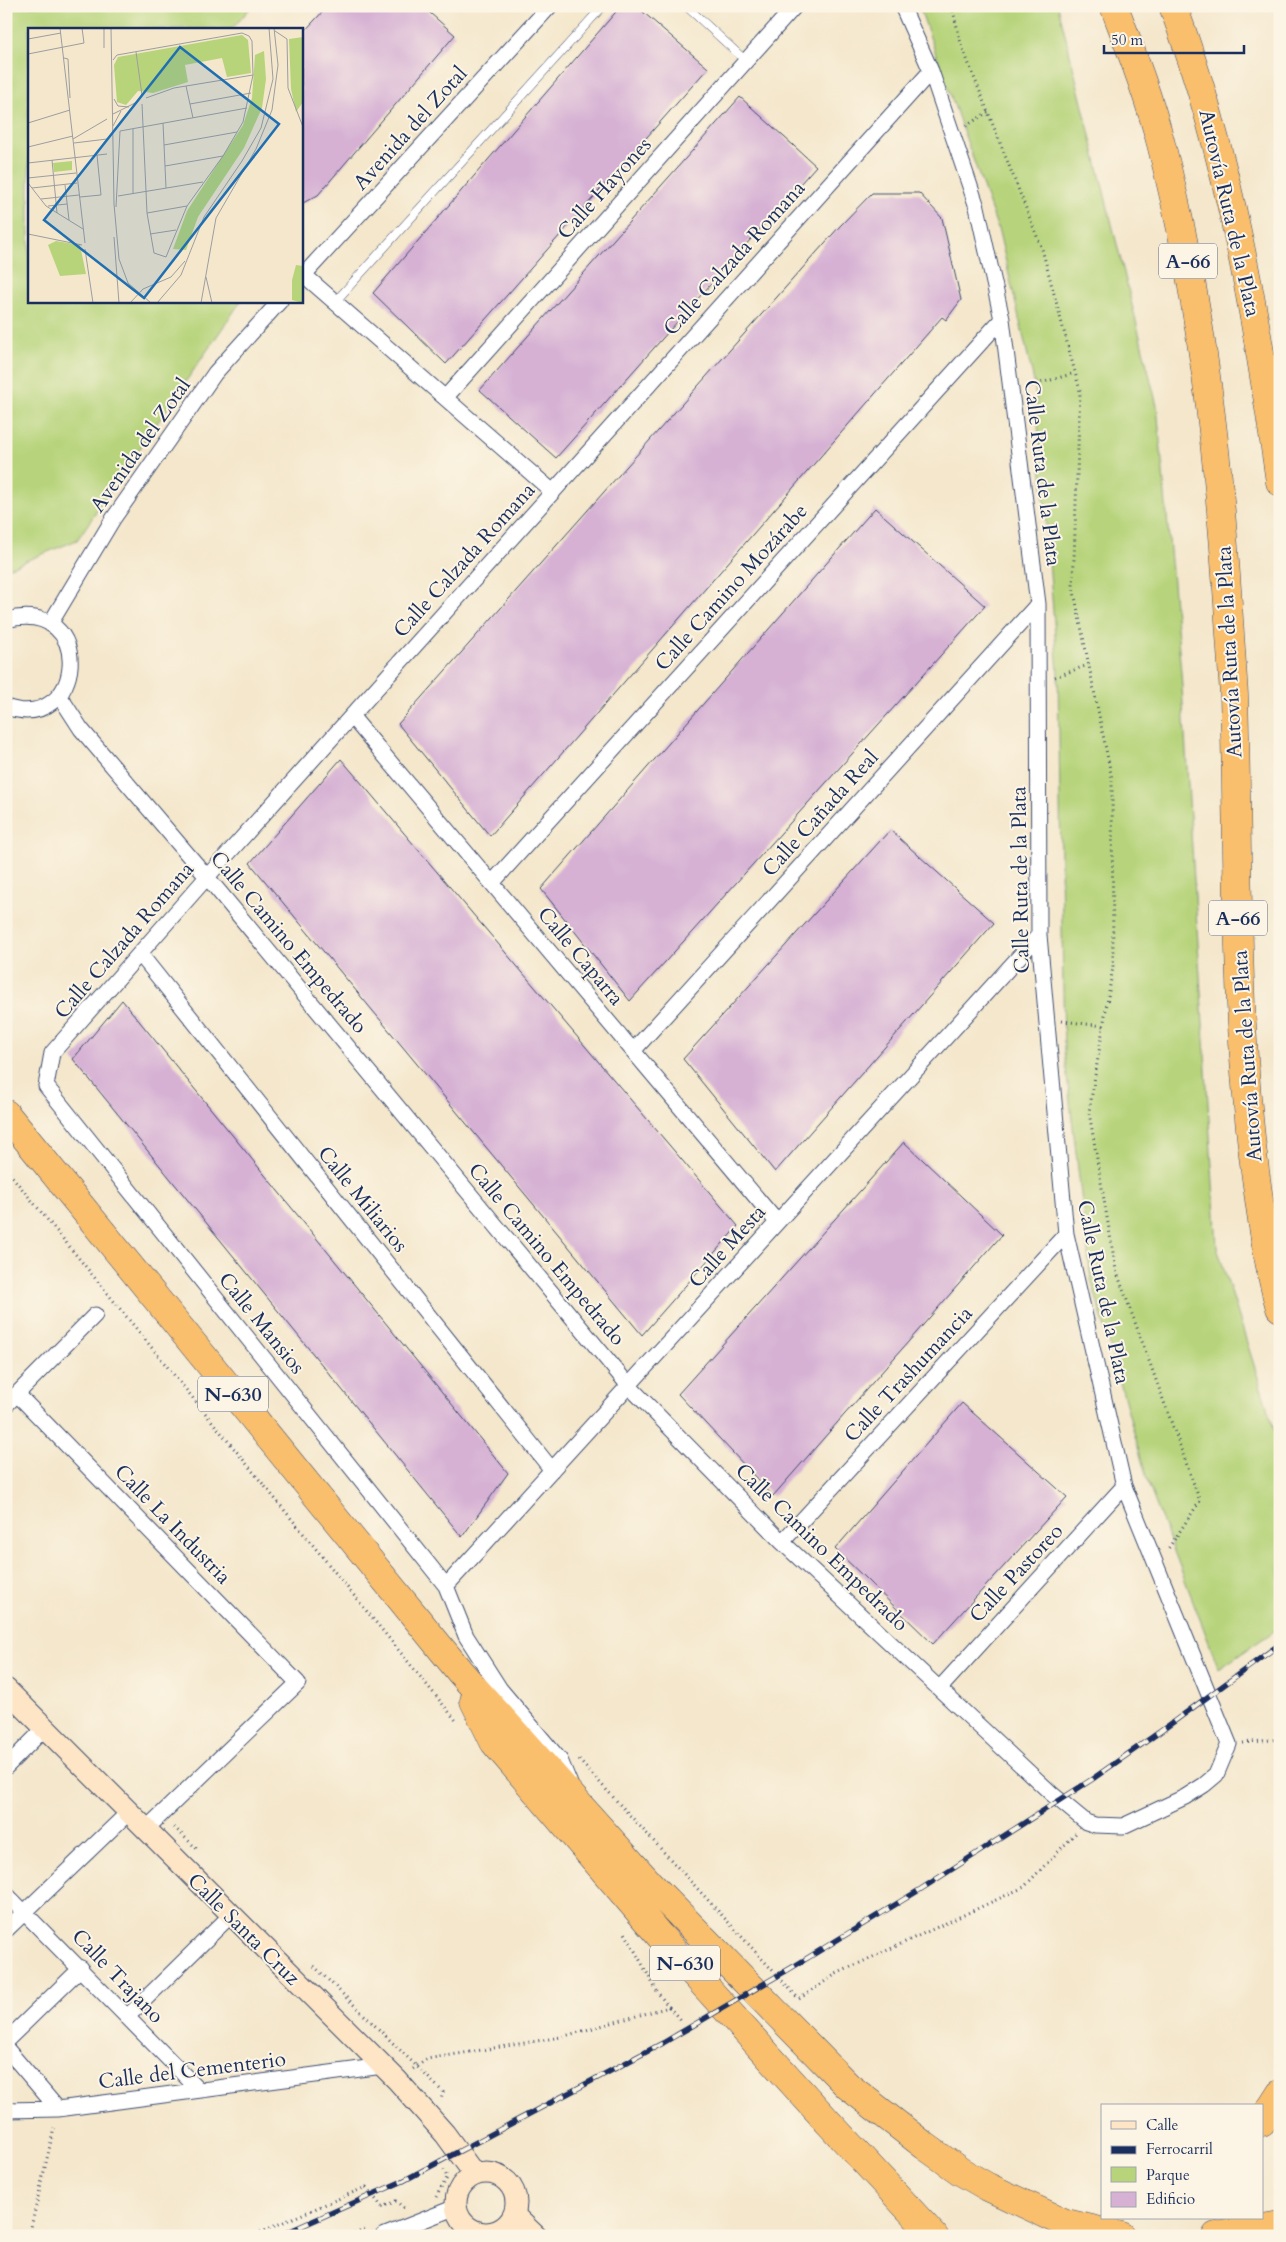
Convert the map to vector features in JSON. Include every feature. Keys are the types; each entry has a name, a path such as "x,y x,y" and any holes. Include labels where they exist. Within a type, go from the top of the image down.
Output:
{"highway":[{"name":"Autovía Ruta de la Plata","path":"1114,6 1133,56 1161,142 1194,288 1208,384 1223,524 1234,693 1239,955 1247,1104 1261,1214 1280,1308"},
{"name":"Autovía Ruta de la Plata","path":"1173,6 1189,49 1216,142 1240,242 1260,344 1280,482"},
{"name":"N-630","path":"6,1114 461,1673 580,1806"},
{"name":"N-630","path":"461,1673 494,1742 660,1936 748,2035 934,2236"},
{"path":"580,1806 690,1926 848,2086 925,2146 960,2171 988,2187 1063,2222 1122,2236"},
{"path":"1264,2119 1280,2094"},
{"path":"1212,2236 1216,2220"},
{"path":"1216,2236 1280,2225"}],"main road":[{"name":"Calle Santa Cruz","path":"6,1688 390,2073 445,2134 475,2176"},
{"path":"494,2174 503,2178 510,2185 515,2195 514,2215 508,2224 499,2230 479,2233 465,2225 459,2217 456,2207 459,2189 466,2181 475,2176 494,2174"},
{"path":"514,2215 536,2236"}],"street":[{"name":"Avenida del Zotal","path":"303,277 550,6"},
{"name":"Calle Hayones","path":"445,398 795,6"},
{"name":"Calle Ruta de la Plata","path":"902,6 931,71 977,206 1002,319 1012,391 1038,604 1039,935 1066,1234 1124,1486 1228,1744"},
{"name":"Calle Calzada Romana","path":"46,1086 52,1054 207,877 931,71"},
{"path":"303,277 335,302 553,492"},
{"name":"Avenida del Zotal","path":"50,624 113,519 215,373 279,302"},
{"name":"Calle Camino Mozárabe","path":"492,883 1002,319"},
{"name":"Calle Cañada Real","path":"633,1051 1038,604"},
{"path":"6,620 24,616 40,618 58,630 68,644 71,656 71,673 59,695 53,701 38,709 24,711 7,709"},
{"name":"Calle Camino Empedrado","path":"59,695 81,729 207,877 628,1386 782,1542 1052,1794 1086,1822"},
{"name":"Calle Caparra","path":"352,717 777,1222"},
{"name":"Calle Mesta","path":"446,1586 1039,935"},
{"name":"Calle Miliarios","path":"140,954 552,1470"},
{"name":"Calle Mansios","path":"46,1086 446,1586 466,1636 500,1689 560,1760 580,1806"},
{"name":"Calle Trashumancia","path":"782,1542 1066,1234"},
{"path":"6,1405 95,1315"},
{"name":"Calle La Industria","path":"17,1394 298,1683 146,1829"},
{"name":"Calle Pastoreo","path":"940,1688 1124,1486"},
{"path":"6,1767 46,1728"},
{"path":"1086,1822 1095,1825 1123,1826 1184,1797 1204,1785 1216,1774 1228,1744"},
{"path":"6,1930 129,1812"},
{"name":"Calle Trajano","path":"6,1894 81,1968 199,2090"},
{"path":"128,2016 231,1915"},
{"path":"6,2040 81,1968"},
{"path":"6,2048 58,2109"},
{"name":"Calle del Cementerio","path":"6,2110 58,2109 199,2090 390,2073"},
{"path":"383,2236 456,2207"}],"lane":[{"path":"335,302 603,6"},
{"path":"686,6 746,61"}],"path":[{"path":"952,6 961,44 1042,249 1080,391 1072,587 1112,779 1113,967 1089,1112 1116,1270 1200,1500 1157,1566"},
{"path":"953,135 988,112"},
{"path":"1012,391 1075,373"},
{"path":"1038,683 1088,664"},
{"path":"1046,1019 1103,1026"},
{"path":"6,1169 464,1730"},
{"path":"1228,1744 1280,1739"},
{"path":"574,1755 799,1999 836,1974 1024,1887 1086,1822"},
{"path":"623,1929 658,1993 681,2020"},
{"path":"390,2073 427,2059 561,2037 669,2008"},
{"path":"28,2236 58,2109"},
{"path":"434,2199 447,2178 442,2163"},
{"path":"251,2236 366,2187 382,2207 396,2201 408,2213"}],"green space":[{"path":"6,6 252,6 233,28 28,28 28,302 240,302 77,540 6,569"},
{"path":"919,6 1058,6 1157,406 1181,672 1217,1247 1280,1448 1280,1627 1219,1669 1149,1486 1091,1279 1064,1051 1058,673 1035,386 999,232"}],"building":[{"path":"328,6 422,6 455,35 318,195 302,203 302,34"},
{"path":"621,6 636,6 708,68 446,364 373,293"},
{"path":"740,97 816,166 556,458 480,390"},
{"path":"872,193 919,193 942,218 961,300 946,320 942,317 490,836 398,724 840,226"},
{"path":"875,508 985,606 630,1001 541,889"},
{"path":"341,759 738,1226 642,1335 250,863"},
{"path":"890,830 994,923 775,1172 683,1059"},
{"path":"122,1000 508,1473 462,1537 73,1059"},
{"path":"904,1142 1002,1235 773,1496 678,1394"},
{"path":"962,1403 1067,1497 933,1644 835,1549"}],"railway":[{"path":"279,2236 403,2181 663,2043 796,1965 921,1889 1091,1780 1280,1644"}]}
